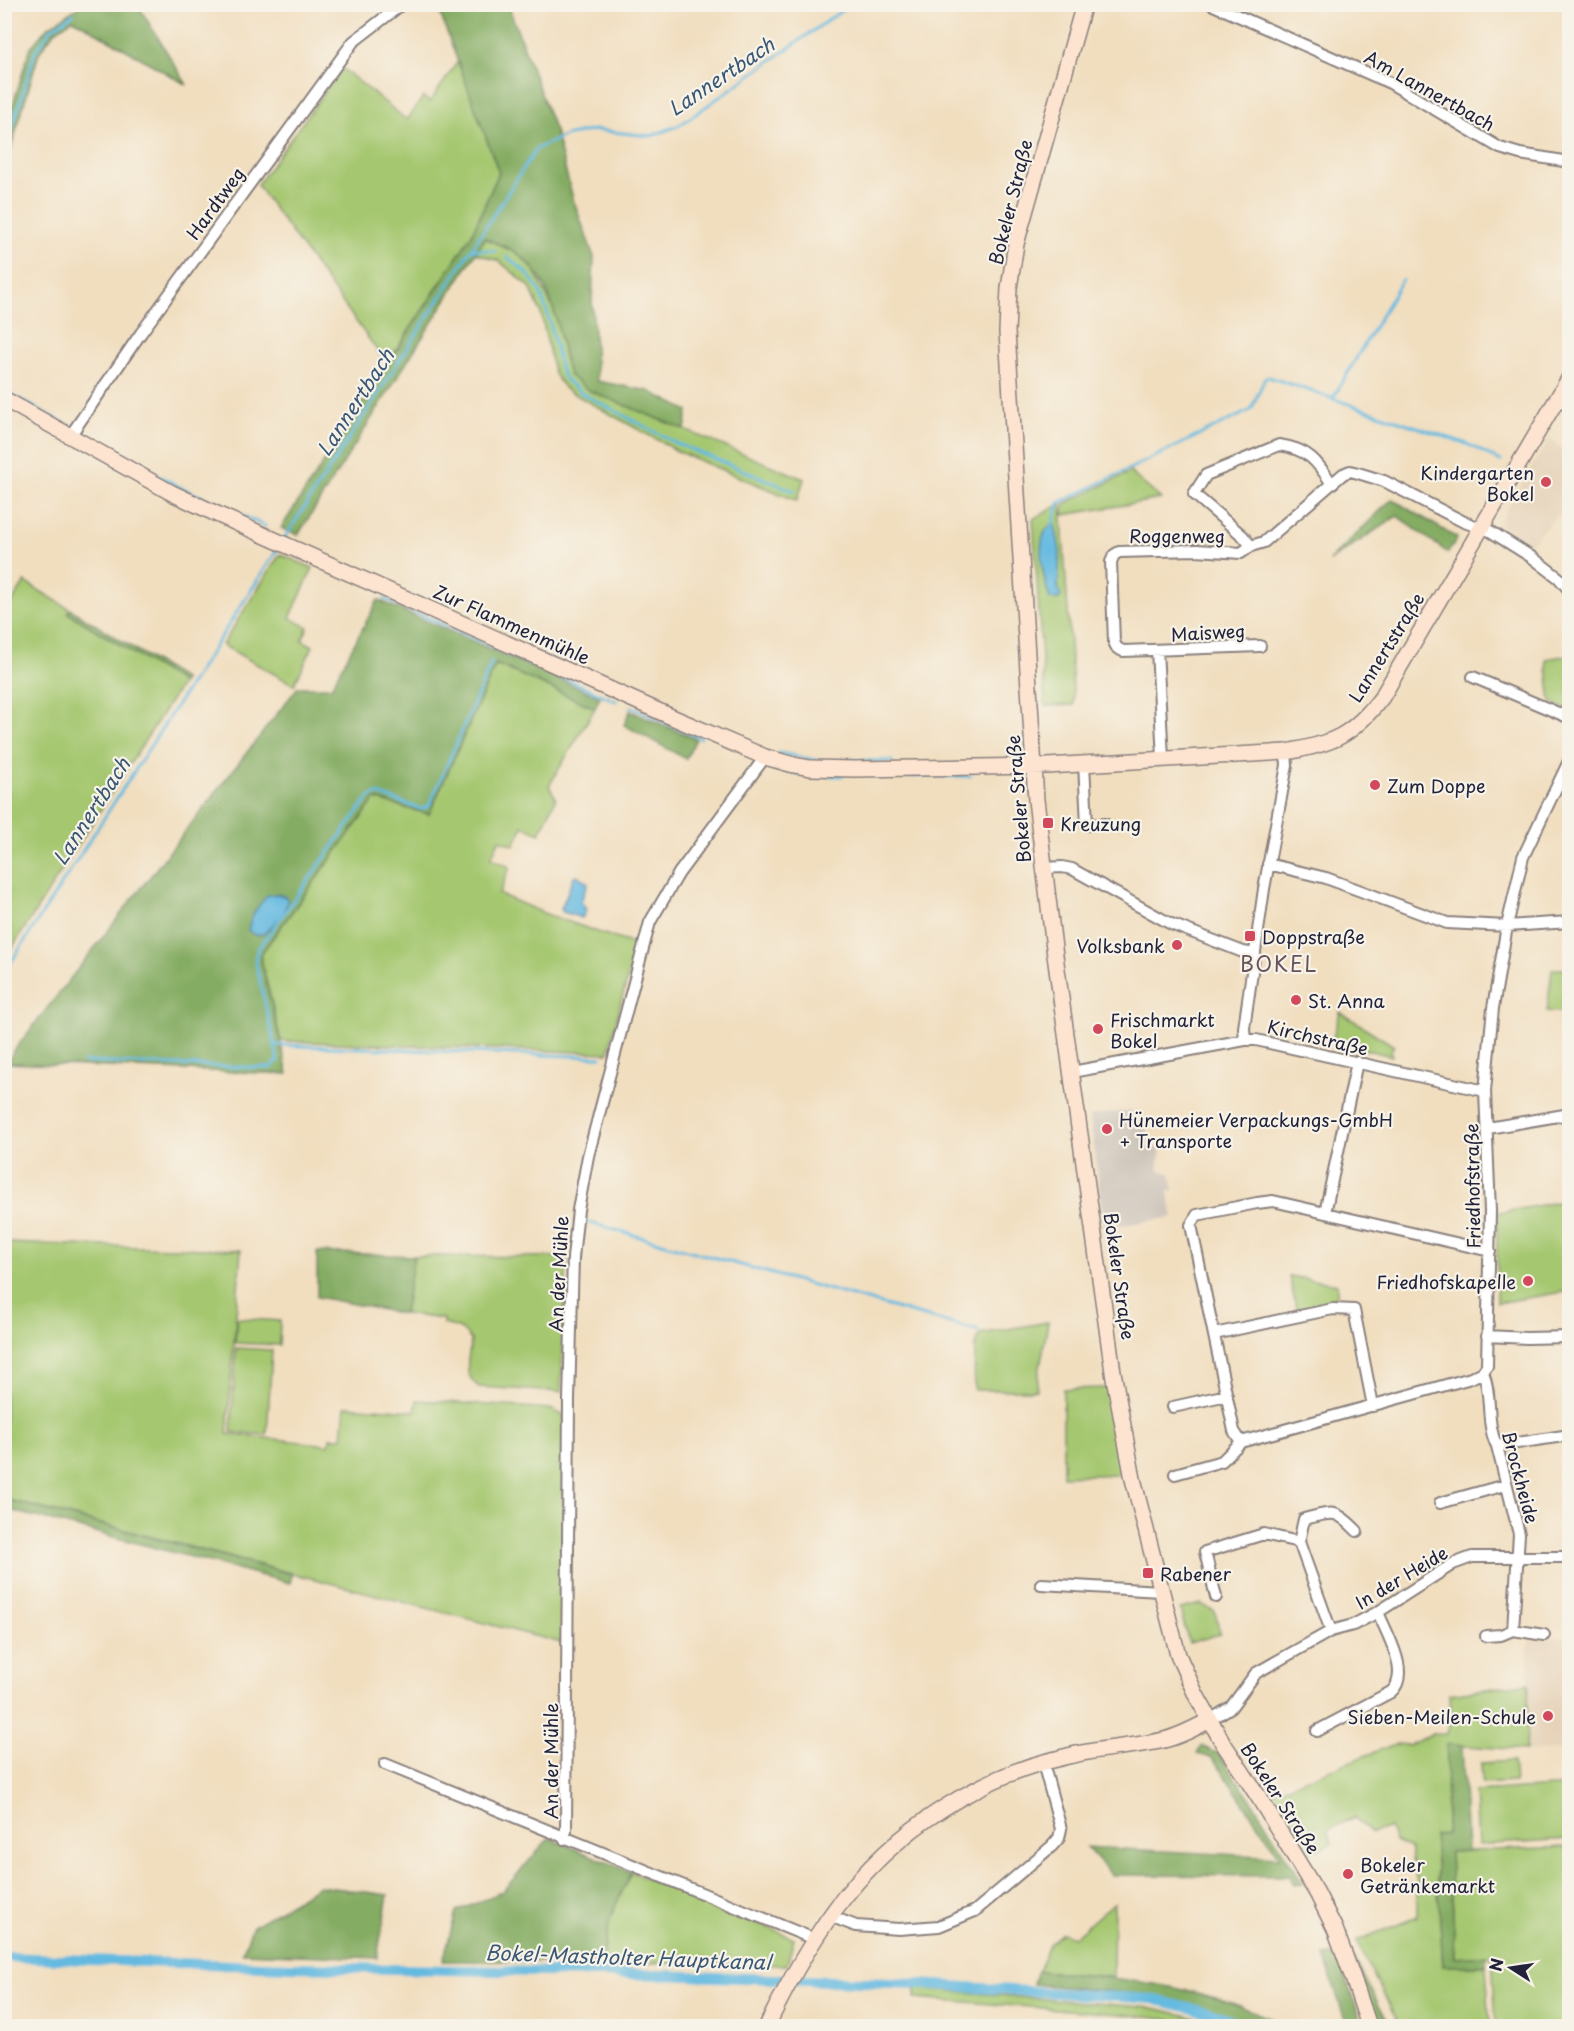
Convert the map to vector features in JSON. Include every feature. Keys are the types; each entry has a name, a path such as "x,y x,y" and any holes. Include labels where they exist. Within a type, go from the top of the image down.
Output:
{"street":[{"name":"Hardtweg","path":"70,436 141,333 353,42 402,4"},
{"name":"Bokeler Straße","path":"1084,4 1016,244 1009,288 1007,332 1034,766 1044,868 1120,1417 1160,1591 1178,1655 1210,1720 1317,1893 1335,1929 1369,2026"},
{"name":"Am Lannertbach","path":"1211,4 1390,83 1500,148 1520,154 1569,162"},
{"name":"Lannertstraße","path":"1034,766 1286,752 1316,747 1340,737 1366,717 1382,697 1479,528 1563,402 1569,377"},
{"name":"Zur Flammenmühle","path":"4,399 172,493 765,757 810,768 1034,766"},
{"path":"1251,546 1243,536 1194,494 1206,475 1279,445 1313,457 1332,484"},
{"name":"Roggenweg","path":"1157,650 1123,651 1117,648 1114,642 1111,562 1114,555 1119,552 1197,550 1241,553 1251,546 1264,542 1343,474 1350,471 1402,489 1479,528"},
{"path":"1479,528 1490,531 1533,558 1559,578 1569,591"},
{"name":"Maisweg","path":"1157,650 1260,646"},
{"path":"1157,650 1163,758"},
{"path":"1473,677 1569,718"},
{"path":"1245,1040 1244,1028 1268,864 1287,765 1286,752"},
{"name":"An der Mühle","path":"564,1839 566,1830 569,1400 573,1258 579,1201 588,1156 650,922 679,873 765,757"},
{"name":"Friedhofstraße","path":"1483,1372 1487,1366 1490,1251 1488,1128 1485,1091 1494,1008 1507,926 1523,857 1569,759"},
{"path":"1084,763 1087,825 1105,824"},
{"path":"1268,864 1326,878 1447,923 1507,926 1569,922"},
{"path":"1044,868 1072,869 1171,924 1242,952 1255,954"},
{"name":"Kirchstraße","path":"1072,1072 1245,1040 1256,1040 1485,1091"},
{"path":"1325,1213 1357,1062"},
{"path":"1488,1128 1569,1114"},
{"path":"1241,1442 1234,1431 1191,1225 1197,1215 1273,1201 1490,1251"},
{"path":"1214,1334 1333,1309 1354,1310 1373,1406"},
{"path":"1487,1336 1569,1337"},
{"path":"1175,1474 1222,1461 1241,1442 1471,1378 1483,1372"},
{"name":"Brockheide","path":"1483,1372 1489,1387 1491,1434 1497,1446 1519,1534 1513,1630"},
{"path":"1173,1407 1227,1395"},
{"path":"1497,1446 1569,1435"},
{"path":"1440,1503 1505,1485"},
{"path":"1331,1631 1299,1542 1304,1519 1332,1512 1343,1516 1356,1531"},
{"path":"1216,1597 1204,1552 1264,1534 1299,1542"},
{"name":"In der Heide","path":"1210,1720 1231,1707 1256,1673 1331,1631 1353,1625 1378,1612 1464,1559 1519,1556 1569,1557"},
{"path":"1041,1584 1160,1591"},
{"path":"1317,1731 1396,1688 1400,1679 1400,1667 1378,1612"},
{"path":"1486,1636 1513,1630 1544,1635"},
{"path":"767,2026 814,1939 853,1884 879,1857 930,1815 987,1783 1043,1763 1088,1752 1165,1740 1193,1730 1210,1720"},
{"path":"830,1916 856,1926 899,1929 939,1926 975,1911 1059,1838 1061,1828 1043,1763"},
{"name":"An der Mühle","path":"385,1764 564,1839 814,1939"}],"shaded area":[{"name":"Kindergarten Bokel","path":"1549,438 1569,455 1569,511 1567,509 1548,525 1530,544 1498,524"},
{"path":"1132,1110 1134,1119 1146,1118 1147,1148 1161,1148 1158,1170 1170,1173 1174,1190 1168,1192 1173,1217 1105,1228 1090,1116"},
{"name":"Sieben-Meilen-Schule","path":"1529,1637 1569,1638 1569,1751 1526,1750"}],"green space":[{"path":"83,4 138,5 187,85 73,19 54,32 39,53 5,168 5,131 30,48 47,28"},
{"path":"437,5 508,5 555,131 574,202 594,257 592,301 597,381 649,391 688,411 685,430 588,390 569,375 554,310 541,279 518,254 485,238 298,535 281,528 471,236 499,173"},
{"path":"458,61 499,172 471,236 387,364 257,185 342,68 407,120 423,97 430,102"},
{"path":"485,238 518,254 534,270 556,314 565,361 588,390 804,479 797,501 679,452 565,389 554,374 541,313 530,287 499,261 476,253"},
{"path":"1130,472 1161,499 1063,515 1064,504"},
{"path":"1392,499 1457,538 1448,553 1397,516 1329,561"},
{"path":"1061,504 1074,705 1045,706 1033,519"},
{"path":"280,554 313,568 290,618 308,627 302,640 313,646 294,685 222,645"},
{"path":"25,582 70,609 68,613 182,683 5,959 5,613"},
{"path":"378,600 600,697 595,708 496,664 429,814 375,799 260,955 288,1074 8,1063 13,1052 298,687 331,687"},
{"path":"70,609 185,680 182,683 68,613"},
{"path":"1570,655 1569,711 1551,702 1546,659"},
{"path":"496,664 595,708 549,786 556,798 540,833 523,826 514,845 499,840 491,858 510,867 499,894 546,914 636,945 608,1053 281,1041 260,955 375,799 429,814"},
{"path":"630,711 696,739 686,759 624,725"},
{"path":"1552,969 1569,969 1569,1013 1547,1011"},
{"path":"1340,1012 1394,1046 1391,1050 1392,1056 1332,1042"},
{"path":"1569,1200 1569,1291 1497,1303 1497,1213"},
{"path":"4,1243 241,1250 227,1434 329,1445 330,1438 342,1438 345,1406 415,1411 417,1400 551,1409 564,1416 562,1643 5,1499"},
{"path":"317,1252 414,1256 404,1314 317,1297"},
{"path":"414,1256 567,1257 561,1392 479,1387 473,1382 467,1366 471,1340 462,1330 443,1324 443,1319 404,1314"},
{"path":"1289,1276 1337,1284 1337,1303 1297,1311"},
{"path":"237,1318 280,1321 279,1345 235,1343"},
{"path":"1048,1322 1036,1390 974,1390 975,1346 980,1334"},
{"path":"236,1348 272,1350 267,1435 231,1432"},
{"path":"1107,1388 1123,1474 1063,1476 1063,1389"},
{"path":"5,1499 292,1574 290,1583 5,1509"},
{"path":"1201,1604 1215,1612 1220,1634 1189,1643 1180,1609"},
{"path":"1529,1683 1526,1750 1447,1745 1446,1834 1435,1835 1443,1966 1486,1966 1490,2026 1400,2026 1356,1941 1417,1917 1417,1883 1410,1849 1395,1841 1390,1828 1371,1833 1355,1817 1327,1830 1333,1844 1310,1852 1272,1792 1395,1744 1409,1745 1434,1733 1446,1734 1451,1723 1450,1694"},
{"path":"1447,1744 1462,1746 1467,1851 1450,1852 1455,1958 1486,1956 1486,1966 1443,1966 1434,1835 1446,1834"},
{"path":"1202,1746 1217,1752 1250,1798 1303,1884 1294,1885 1290,1876 1112,1875 1086,1847 1280,1857 1213,1758 1197,1754"},
{"path":"1513,1761 1515,1782 1482,1784 1481,1763"},
{"path":"1569,1786 1569,1839 1478,1845 1475,1792"},
{"path":"549,1838 631,1872 610,1918 602,1962 443,1961 456,1912 503,1891"},
{"path":"1569,1847 1569,2026 1496,2026 1492,1956 1455,1958 1450,1852"},
{"path":"631,1872 794,1938 787,1965 602,1962 610,1918"},
{"path":"319,1886 388,1895 377,1958 242,1953 253,1926"},
{"path":"1114,1903 1113,1977 1038,1971 1049,1944 1062,1933 1074,1937"},
{"path":"1337,1954 1363,2026 1347,2026 1324,1956"},
{"path":"1352,1954 1387,2020 1391,2026 1377,2026"},
{"path":"1038,1971 1105,1977 1172,1987 1225,2001 1289,2026 1256,2026 1214,2010 1150,1995 1033,1984"},
{"path":"916,1988 1153,2008 1226,2026 1196,2026 1156,2017 915,1998"}],"water":[{"path":"1051,525 1055,525 1060,551 1058,587 1061,595 1059,599 1050,599 1042,560 1042,539"},
{"path":"577,875 588,883 581,901 586,910 582,918 563,912 561,909 574,876"},
{"path":"278,894 286,897 288,901 283,914 264,934 254,935 248,930 255,911 268,895"}],"waterway":[{"name":"Lannertbach","path":"284,539 536,149 565,136 594,130 651,136 680,125 851,4"},
{"path":"4,155 35,52 51,29 73,14"},
{"path":"471,249 495,251"},
{"path":"507,257 527,273 539,290 548,314 561,371 566,380 583,394 678,444 794,491"},
{"path":"1333,398 1402,280"},
{"path":"1053,525 1059,503 1251,410 1265,378 1269,377 1467,444 1501,461"},
{"path":"4,391 67,425"},
{"path":"80,432 176,485 265,526"},
{"name":"Lannertbach","path":"4,973 279,547"},
{"path":"385,599 616,701"},
{"path":"83,1062 271,1068 278,1060 255,959 258,949 369,797 378,794 421,809 429,806 492,662"},
{"path":"631,707 701,738"},
{"path":"779,753 820,761"},
{"path":"833,761 892,761"},
{"path":"768,767 801,774"},
{"path":"814,775 843,776"},
{"path":"883,776 970,776"},
{"path":"276,1045 601,1057"},
{"path":"583,1221 978,1331"},
{"name":"Bokel-Mastholter Hauptkanal","path":"4,1957 919,1984 1152,1999 1214,2014 1245,2026"}],"place":[{"name":"Kindergarten Bokel","path":"1546,482"},
{"name":"Zum Doppe","path":"1375,785"},
{"name":"Kreuzung","path":"1048,823"},
{"name":"Doppstraße","path":"1250,936"},
{"name":"Volksbank","path":"1177,945"},
{"name":"St. Anna","path":"1296,1000"},
{"name":"Frischmarkt Bokel","path":"1098,1029"},
{"name":"Hünemeier Verpackungs-GmbH + Transporte","path":"1107,1129"},
{"name":"Friedhofskapelle","path":"1528,1281"},
{"name":"Rabener","path":"1148,1573"},
{"name":"Sieben-Meilen-Schule","path":"1548,1716"},
{"name":"Bokeler Getränkemarkt","path":"1348,1874"}],"district":[{"name":"BOKEL","path":"1279,963"}]}
